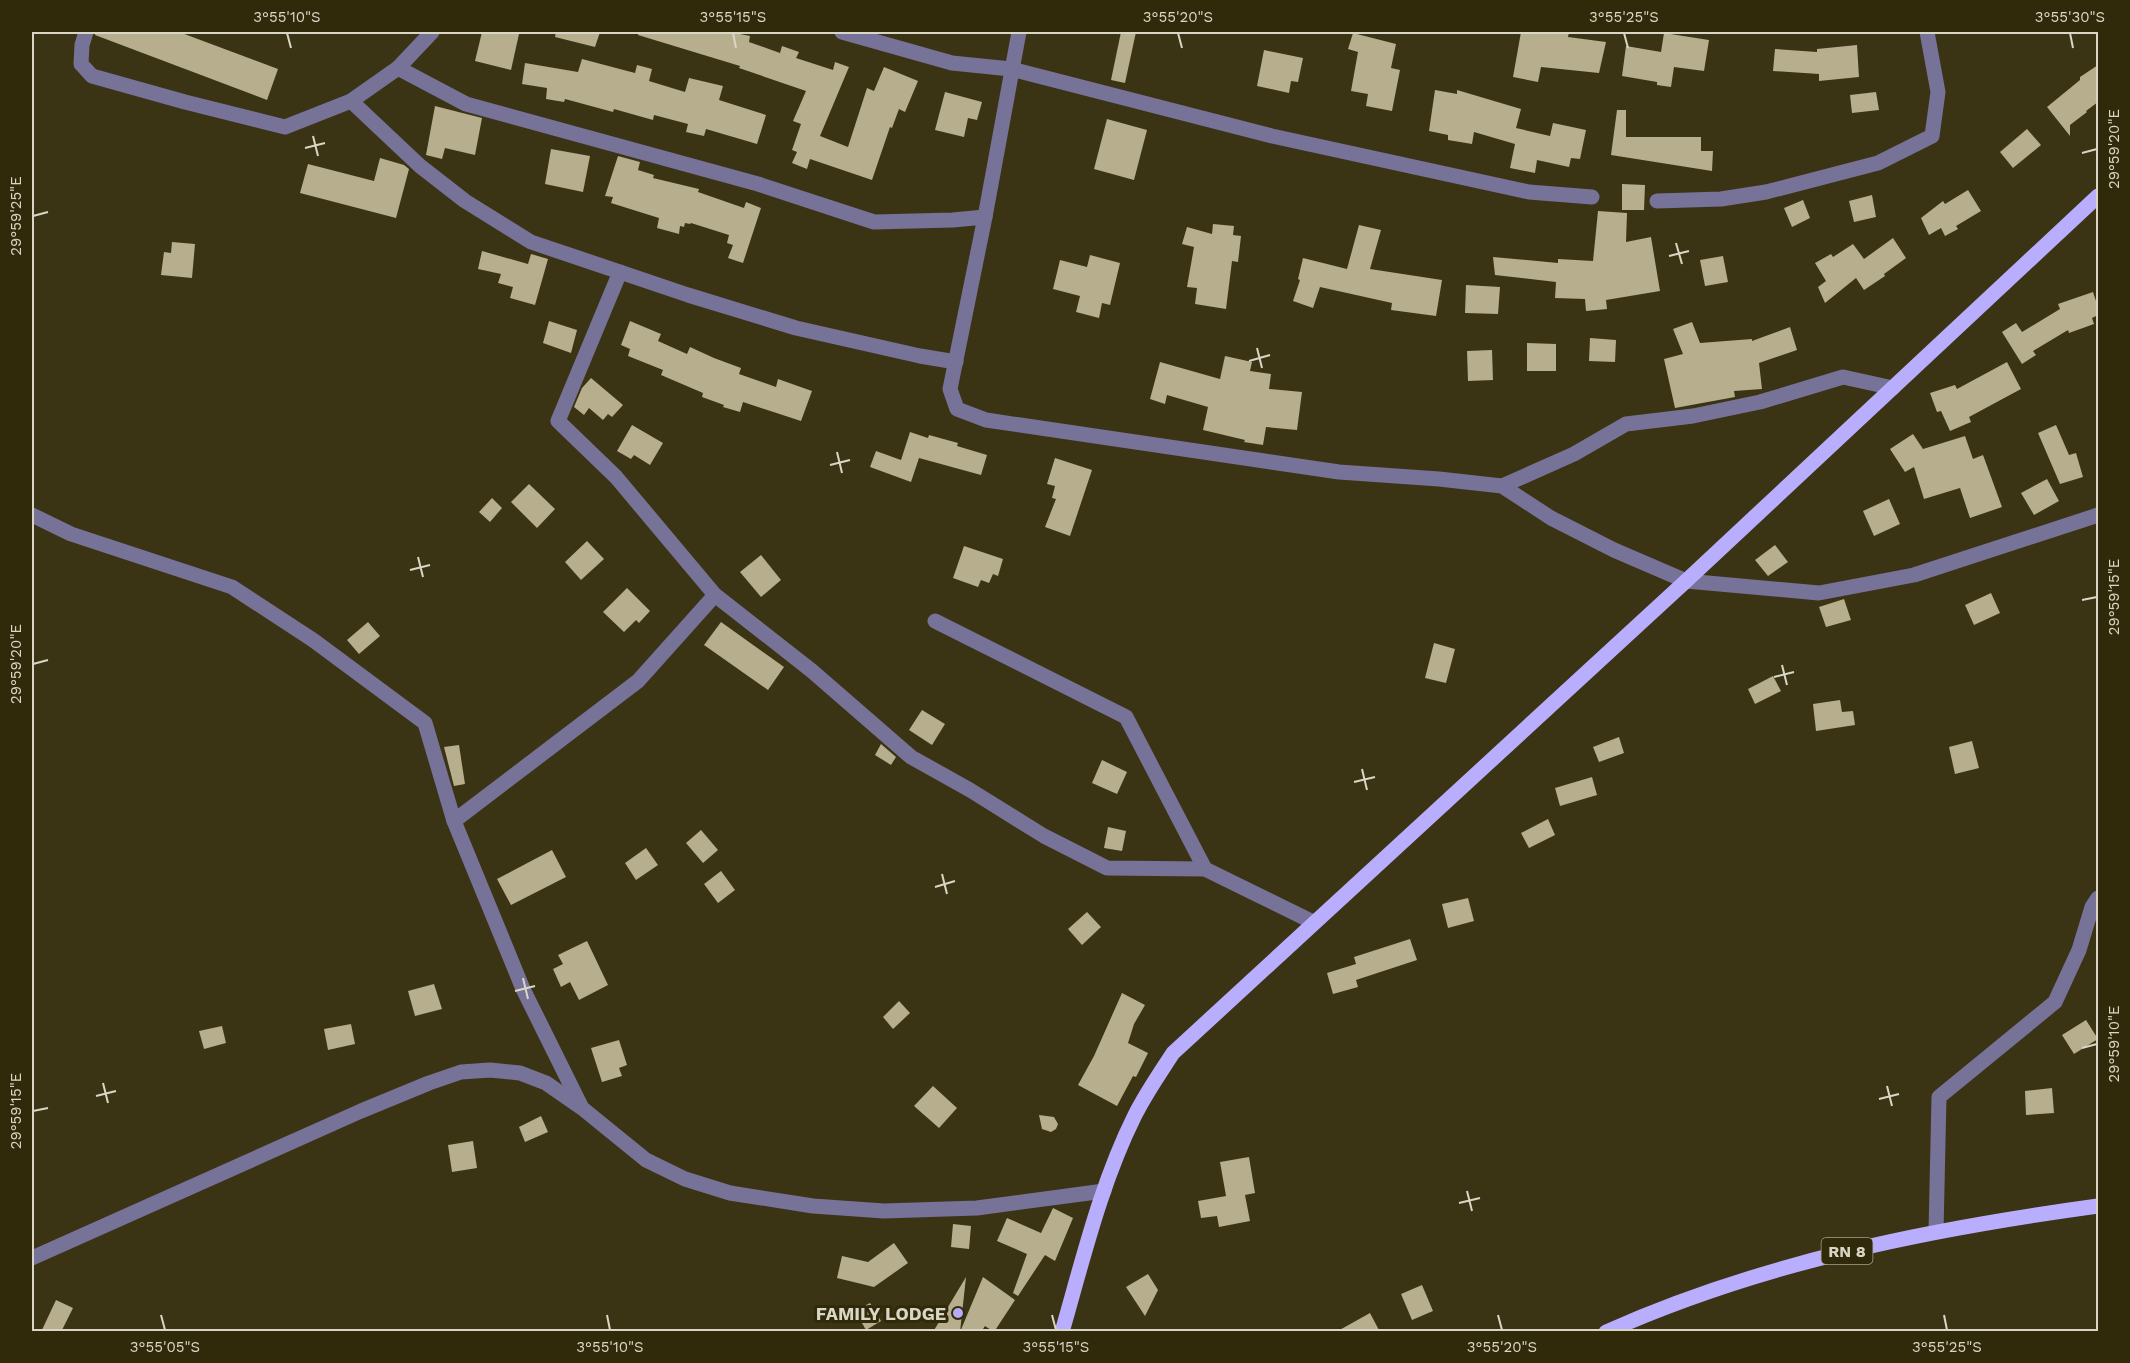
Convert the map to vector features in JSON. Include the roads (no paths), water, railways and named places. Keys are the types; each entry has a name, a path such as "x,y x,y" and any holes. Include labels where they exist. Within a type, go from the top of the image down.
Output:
{"main road":[{"path":"1062,1332 1104,1191 1134,1116 1173,1053 1686,581 2098,196"},
{"name":"RN 8","path":"1606,1332 1662,1307 1746,1278 1840,1252 2015,1217 2098,1206"}],"street":[{"path":"86,32 82,45 81,64 92,76 285,127 351,101 398,68 432,32"},
{"path":"842,32 952,63 1011,69 1296,142 1529,192 1592,197"},
{"path":"1019,32 950,389 957,409 986,420 1339,472 1502,486 1551,518 1614,550 1686,581 1819,592 1914,575 2098,515"},
{"path":"1657,201 1721,199 1766,192 1878,163 1932,136 1938,92 1927,32"},
{"path":"398,68 466,104 758,184 874,222 985,217"},
{"path":"351,101 420,166 465,201 531,242 796,328 920,357 956,362"},
{"path":"620,272 558,421 616,477 715,595 812,671 911,756 1044,836 1107,868 1205,869 1313,922"},
{"path":"1502,486 1574,454 1626,424 1693,416 1760,402 1843,377 1893,388"},
{"path":"32,515 71,534 232,587 313,640 425,723 454,821 523,989 582,1108"},
{"path":"454,821 638,681 715,595"},
{"path":"935,621 1126,717 1205,869"},
{"path":"1936,1232 1939,1097 2055,1002 2079,950 2092,908 2098,898"},
{"path":"32,1258 361,1111 461,1072 490,1070 520,1073 546,1083 582,1108 646,1160 685,1179 730,1193 813,1206 884,1211 977,1208 1104,1191"}],"place":[{"name":"FAMILY LODGE","path":"958,1313"}]}
